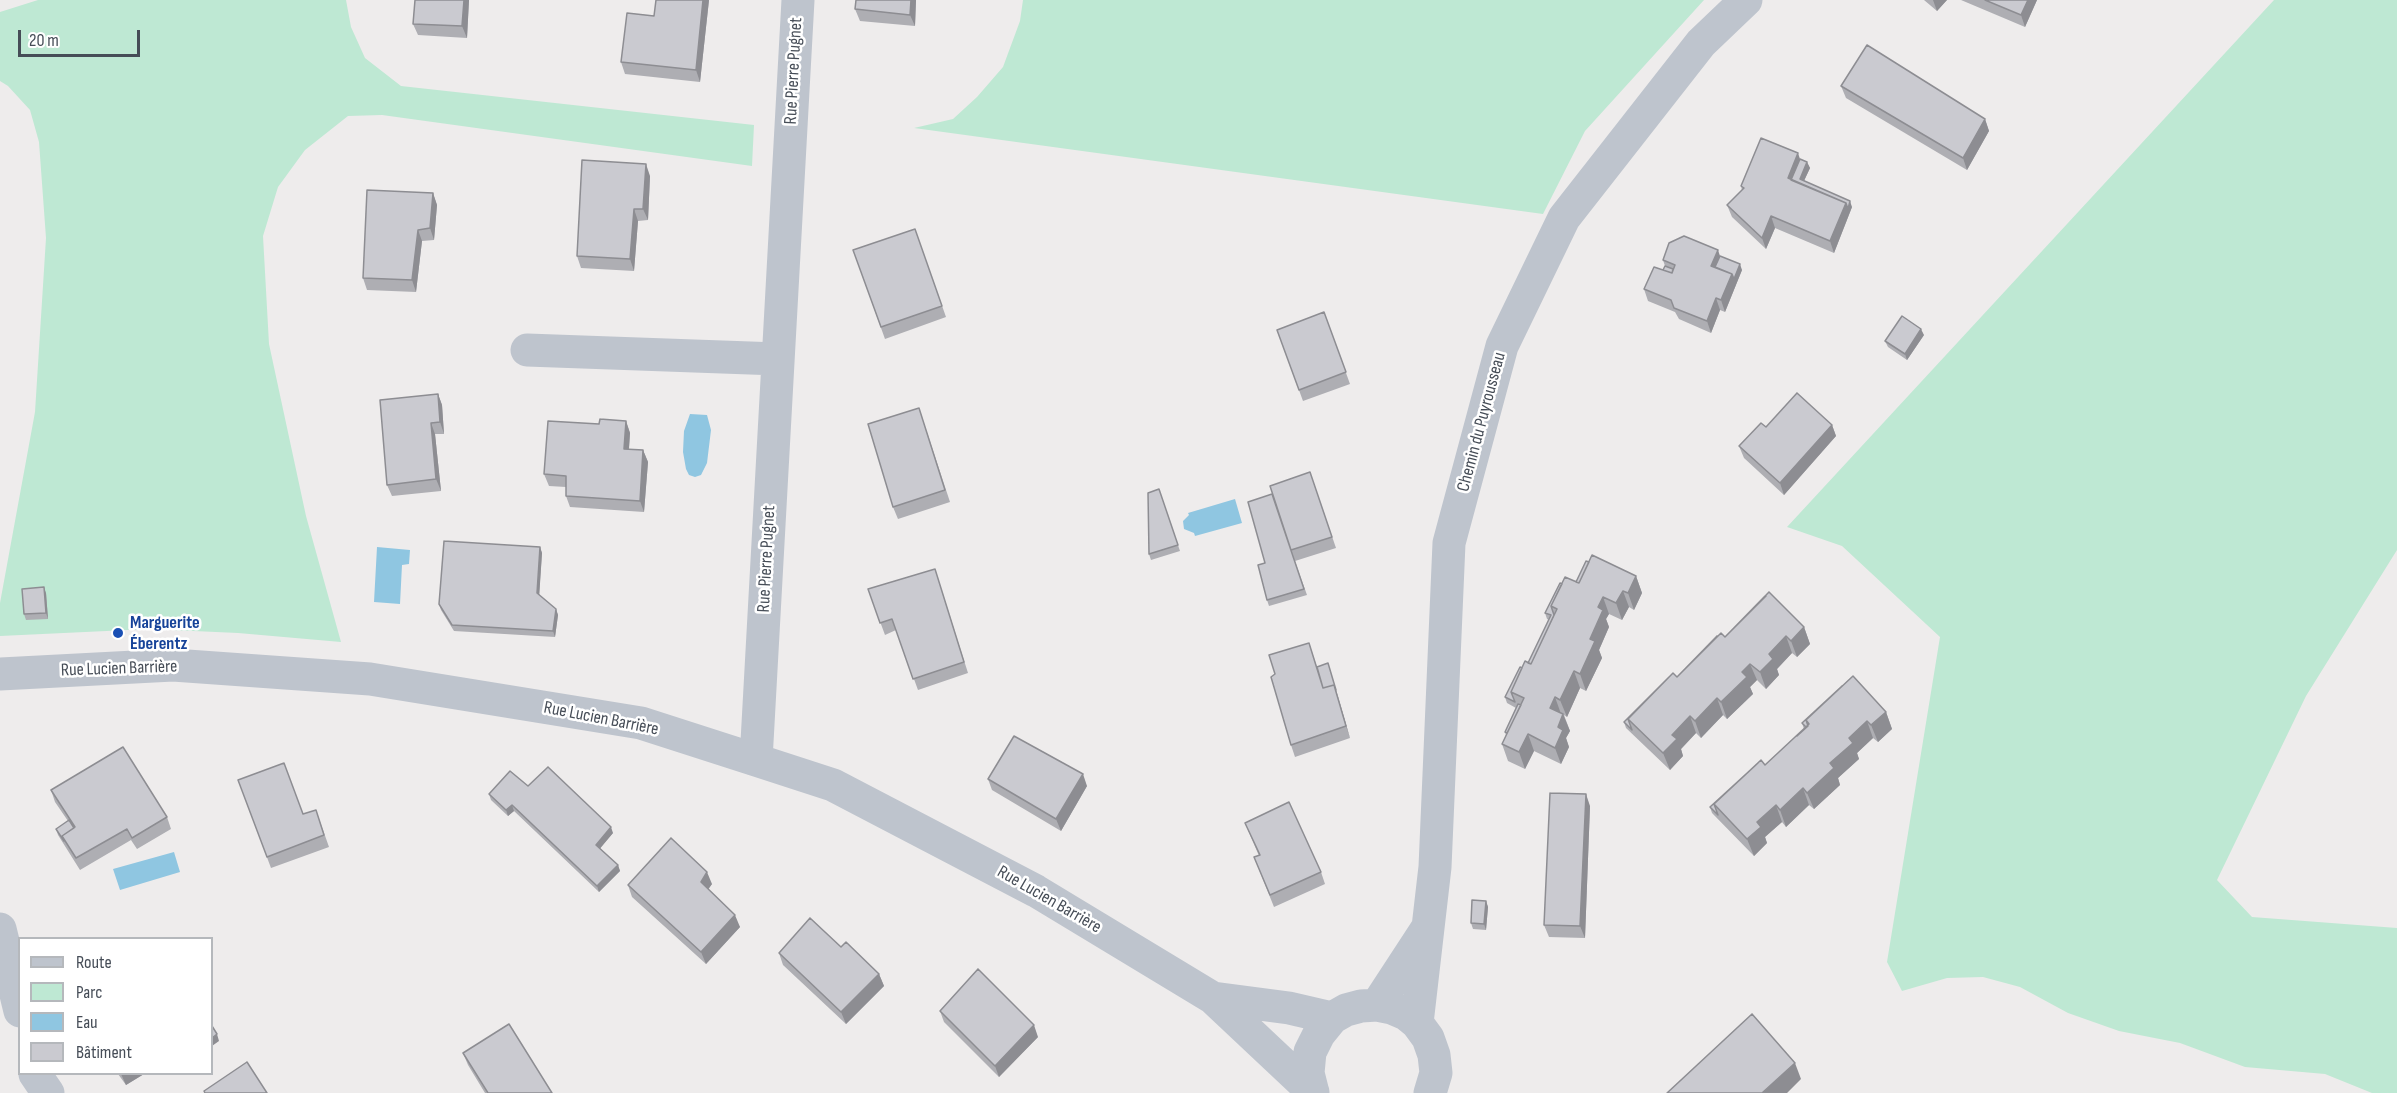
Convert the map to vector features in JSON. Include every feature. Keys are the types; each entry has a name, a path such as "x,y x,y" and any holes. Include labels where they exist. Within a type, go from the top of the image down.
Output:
{"street":[{"name":"Rue Pierre Pugnet","path":"756,760 798,0"},
{"name":"Chemin du Puyrousseau","path":"1417,1023 1435,867 1449,543 1502,346 1564,218 1701,43 1746,0"},
{"path":"527,350 778,359"},
{"name":"Rue Lucien Barrière","path":"0,674 173,665 370,679 641,723 833,785 1036,891 1213,998 1313,1093"},
{"name":"Chemin du Puyrousseau","path":"1377,1005 1430,923"},
{"path":"0,929 18,1003"},
{"name":"Rue Lucien Barrière","path":"1213,998 1289,1008 1332,1018"},
{"path":"1313,1093 1308,1072 1310,1052 1319,1034 1332,1018 1346,1010 1377,1005 1392,1008 1417,1023 1428,1038 1434,1055 1436,1073 1430,1093"},
{"path":"36,1075 48,1093"}],"green space":[{"path":"38,0 346,0 351,27 365,58 401,86 754,125 752,166 382,115 348,116 305,150 278,187 263,236 269,344 306,516 341,642 238,633 149,629 0,636 0,603 35,412 46,238 39,142 30,110 8,86 0,81 0,12"},
{"path":"1023,0 1704,0 1585,131 1543,214 914,128 953,119 977,97 1003,67 1020,21"},
{"path":"2274,0 2397,0 2397,550 2306,696 2217,880 2252,917 2397,928 2397,1093 2372,1093 2325,1074 2245,1067 2180,1043 2119,1031 2068,1013 2020,987 1983,977 1947,978 1902,991 1887,962 1940,637 1842,546 1787,527"}],"water":[{"path":"690,414 707,415 711,430 707,463 701,475 695,477 689,475 686,469 683,452 684,431"},
{"path":"1235,499 1242,523 1195,536 1194,533 1184,529 1183,521 1189,515 1188,513"},
{"path":"377,547 410,550 409,564 402,565 400,604 374,602"},
{"path":"174,852 180,872 120,890 113,869"}],"building":[{"path":"415,0 464,0 462,26 413,24"},
{"path":"656,0 703,0 696,70 621,62 627,13 654,16"},
{"path":"856,0 911,0 910,15 855,9"},
{"path":"1985,0 2028,0 2021,15"},
{"path":"1867,45 1985,119 1963,158 1841,86"},
{"path":"1761,138 1798,153 1788,178 1846,203 1830,241 1771,216 1762,238 1727,205 1744,188 1741,186"},
{"path":"1800,159 1807,162 1800,179 1850,201 1848,209 1846,203 1791,180"},
{"path":"582,160 646,164 643,209 634,209 630,259 577,256"},
{"path":"367,190 433,193 430,228 418,230 412,280 363,278"},
{"path":"915,229 942,306 881,327 853,250"},
{"path":"1684,236 1718,250 1711,266 1732,274 1721,300 1716,298 1707,321 1674,308 1671,300 1644,289 1654,267 1672,273 1675,265 1663,260 1669,243"},
{"path":"1720,256 1740,264 1734,279 1732,274 1715,267"},
{"path":"1665,266 1673,269 1672,273 1663,270"},
{"path":"1324,312 1346,372 1299,390 1277,330"},
{"path":"1902,316 1921,329 1905,354 1885,341"},
{"path":"1797,393 1832,425 1780,483 1739,446 1761,423 1766,427"},
{"path":"438,394 440,422 431,423 436,479 387,485 380,400"},
{"path":"919,408 945,490 893,507 868,424"},
{"path":"600,419 626,421 624,449 643,450 640,501 566,496 566,476 544,474 548,421 599,424"},
{"path":"1310,472 1332,537 1291,550 1270,486"},
{"path":"1159,489 1178,545 1149,554 1148,493"},
{"path":"1272,494 1304,589 1267,600 1258,565 1265,563 1248,502"},
{"path":"444,541 540,547 537,593 556,609 553,631 452,625 439,604"},
{"path":"1592,555 1636,576 1628,593 1623,591 1616,603 1603,597 1598,607 1603,610 1590,639 1595,641 1580,674 1574,671 1560,700 1555,697 1550,708 1563,714 1558,727 1563,730 1555,748 1528,734 1519,752 1502,744 1524,698 1511,692 1525,661 1531,664 1557,609 1551,606 1565,577 1579,583"},
{"path":"1586,561 1589,562 1579,583 1576,582"},
{"path":"935,569 964,662 913,679 892,619 880,623 868,589"},
{"path":"1560,583 1562,584 1551,606 1554,615 1531,664 1528,663 1551,615 1545,613"},
{"path":"44,587 46,613 24,614 22,589"},
{"path":"1769,592 1804,627 1791,641 1786,636 1769,654 1773,659 1760,672 1750,664 1742,672 1747,677 1721,702 1717,698 1695,721 1690,716 1672,735 1677,739 1663,753 1628,719 1673,673 1677,677 1721,633 1725,637"},
{"path":"1309,643 1323,688 1334,685 1346,726 1291,745 1271,677 1275,674 1269,655"},
{"path":"1328,663 1336,690 1334,685 1323,688 1317,667"},
{"path":"1520,667 1522,668 1511,692 1515,702 1505,697"},
{"path":"1853,676 1886,712 1871,725 1867,721 1849,738 1853,743 1830,763 1834,768 1807,793 1803,788 1780,810 1776,805 1757,822 1761,827 1747,839 1714,804 1761,760 1765,765 1809,724 1806,720"},
{"path":"1669,677 1628,719 1632,730 1624,722"},
{"path":"1842,686 1806,720 1808,726 1797,736 1806,727 1802,723"},
{"path":"1518,704 1521,705 1507,733 1505,732"},
{"path":"1014,736 1083,774 1056,819 988,779"},
{"path":"123,747 167,817 132,838 127,829 76,858 62,836 75,827 51,790"},
{"path":"284,763 303,814 316,810 324,835 267,857 238,780"},
{"path":"1758,763 1714,804 1718,815 1710,807"},
{"path":"548,767 611,827 596,845 618,865 597,886 512,805 506,810 489,794 510,771 528,786"},
{"path":"1550,793 1586,794 1580,926 1544,925"},
{"path":"1289,802 1321,872 1270,895 1254,857 1260,855 1245,823"},
{"path":"69,820 74,828 62,836 64,841 56,829"},
{"path":"671,838 707,872 701,882 735,915 701,952 628,885"},
{"path":"1472,900 1486,901 1484,924 1471,923"},
{"path":"810,918 841,947 846,942 879,974 841,1012 779,953"},
{"path":"978,969 1034,1025 995,1066 940,1011"},
{"path":"1752,1014 1795,1063 1762,1093 1667,1093"},
{"path":"509,1024 552,1093 488,1093 463,1053"},
{"path":"247,1062 267,1093 205,1093 204,1091"}],"place":[{"name":"Marguerite Éberentz","path":"118,633"}]}
